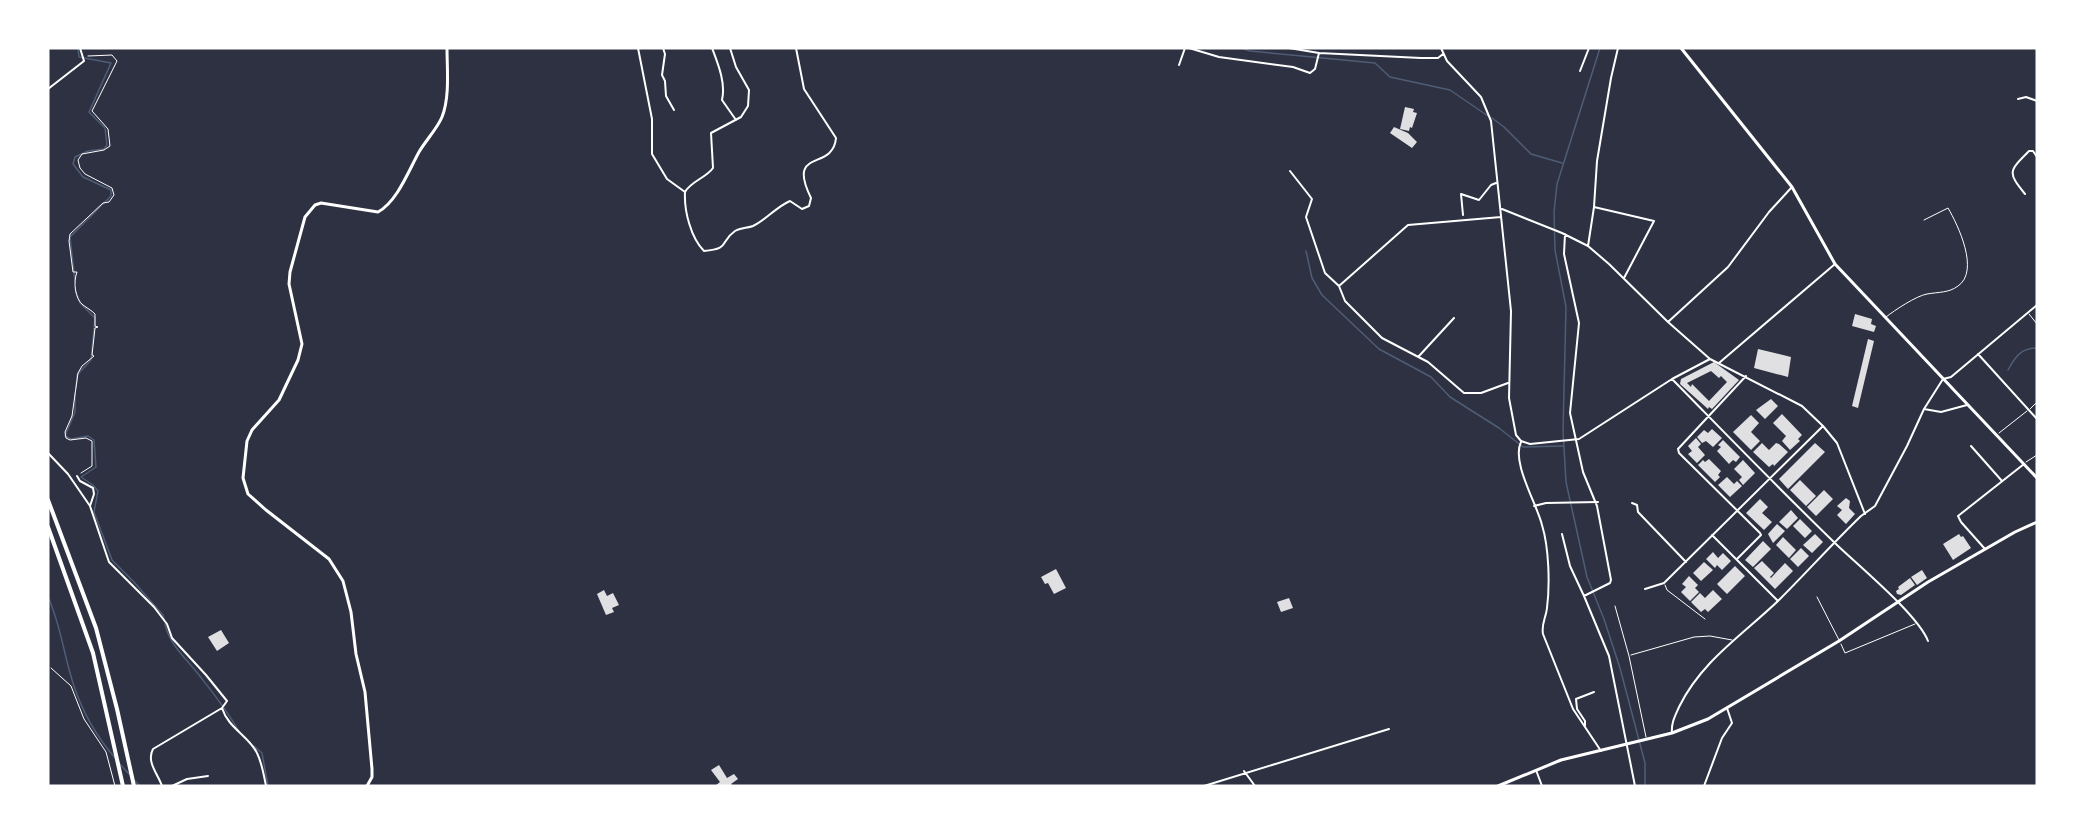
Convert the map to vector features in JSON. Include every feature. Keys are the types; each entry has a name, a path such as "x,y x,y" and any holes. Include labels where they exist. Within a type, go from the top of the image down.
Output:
{"highway":[{"path":"48,500 96,628 133,785"},
{"path":"48,527 86,630 116,746 123,786"}],"street":[{"path":"48,89 84,61 80,48"},
{"path":"367,786 372,777 372,769 365,692 356,654 351,612 343,581 329,559 248,494 243,478 245,450 252,430 279,400 298,360 302,344 289,284 290,272 305,217 315,205 321,202 378,212 389,202 406,179 419,152 442,117 446,96 447,48"},
{"path":"638,48 652,119 652,154 667,179 685,192"},
{"path":"663,48 665,54 662,75 665,81 666,96 674,110"},
{"path":"712,48 723,84 722,100 736,120"},
{"path":"730,48 736,67 750,95 746,112 711,133 712,168 710,172 691,184 685,192 685,203 695,242 704,251 718,250 725,245 734,232 756,225 787,202 790,201 802,209 809,206 811,198 802,174 807,165 830,154 836,138 804,89 796,48"},
{"path":"1179,65 1187,48 1219,57 1293,67 1309,72 1315,69 1319,52"},
{"path":"1289,48 1421,58 1438,58 1443,54"},
{"path":"1441,48 1447,62 1474,89 1486,107 1493,134 1496,183 1502,209 1511,311 1508,383 1516,435 1521,441 1530,444 1579,439 1672,379 1710,359"},
{"path":"1580,71 1589,48"},
{"path":"1588,246 1594,207 1597,161 1618,48"},
{"path":"1681,48 1792,187 1835,264 2037,478"},
{"path":"2018,99 2026,97 2037,101"},
{"path":"2025,194 2012,178 2012,174 2017,163 2029,151 2033,151 2037,157"},
{"path":"1290,171 1311,196 1312,200 1306,217 1325,273 1339,286 1345,301 1382,338 1419,356 1464,393 1481,393 1508,383"},
{"path":"1463,215 1461,194 1479,200 1491,185 1496,183"},
{"path":"1668,322 1728,267 1780,198 1792,187"},
{"path":"1594,207 1654,222 1624,278"},
{"path":"1502,209 1564,233 1588,246 1710,359 1802,405 1823,426 1840,448 1865,514"},
{"path":"1339,286 1408,225 1501,217"},
{"path":"1564,233 1564,254 1579,323 1570,408 1574,440 1583,472 1597,501 1611,580 1610,583 1585,595"},
{"path":"1719,363 1835,264"},
{"path":"1672,733 1675,717 1688,690 1700,673 1875,506 1924,409 1943,379 1951,377 2037,305"},
{"path":"1419,356 1454,318"},
{"path":"1978,354 2037,419"},
{"path":"1737,560 1761,535 1679,453 1679,446 1746,376"},
{"path":"1672,379 1897,603 1925,633 1928,641"},
{"path":"1924,409 1941,412 1967,405"},
{"path":"1645,589 1664,583 1823,426"},
{"path":"1521,441 1518,452 1527,487 1542,524 1546,553 1548,595 1545,617 1541,624 1543,634 1573,709 1600,751"},
{"path":"1971,446 2002,481"},
{"path":"48,453 68,474 90,506 109,562 154,608 167,624 172,638 227,701 223,706 153,749 150,756 151,762 162,786"},
{"path":"1985,549 1958,516 2024,464"},
{"path":"77,476 80,481 93,488 94,494 90,506"},
{"path":"1534,506 1546,503 1597,501"},
{"path":"1632,503 1637,505 1638,512 1686,562"},
{"path":"1498,786 1561,760 1629,745 1700,723 1839,641 1928,582 2037,522"},
{"path":"1562,534 1570,566 1585,595 1609,656 1629,745 1635,786"},
{"path":"1712,535 1778,601"},
{"path":"1585,726 1585,721 1577,709 1576,699 1594,692"},
{"path":"223,706 224,714 233,727 257,752 266,786"},
{"path":"1704,786 1722,738 1732,723 1726,708"},
{"path":"1204,786 1389,729"},
{"path":"1536,770 1542,786"},
{"path":"1246,772 1255,786"},
{"path":"172,786 187,779 208,776"}],"lane":[{"path":"1885,318 1923,295 1939,294 1956,288 1966,275 1966,252 1956,222 1948,208 1924,220"},
{"path":"2028,313 2037,324"},
{"path":"1997,435 2037,402"},
{"path":"2024,464 2037,455"},
{"path":"1664,583 1667,590 1705,619"},
{"path":"1817,597 1845,653 1917,624"},
{"path":"1615,606 1629,656 1645,740"},
{"path":"1629,656 1694,637 1710,636 1732,640"},
{"path":"51,668 71,686 84,719 106,752 115,786"}],"path":[{"path":"77,476 92,466 92,441 85,437 69,440 65,432 72,416 78,373 82,366 94,356 94,334 98,326 95,326 94,312 77,298 76,272 73,272 70,238 76,227 103,203 107,204 114,195 112,188 83,172 78,160 82,154 104,150 110,146 108,129 93,114 92,109 117,61 112,55 83,56"}],"building":[{"path":"1405,107 1414,109 1413,112 1417,113 1409,131 1400,129"},
{"path":"1394,127 1408,133 1417,142 1412,148 1390,133"},
{"path":"1855,314 1872,319 1871,324 1876,326 1874,332 1852,326"},
{"path":"1868,339 1874,341 1858,408 1852,406"},
{"path":"1758,349 1791,357 1788,377 1754,368"},
{"path":"1714,362 1739,380 1712,409 1709,407 1708,409 1680,384 1681,379","holes":["1711,371 1719,378 1721,376 1727,382 1709,401 1692,384 1691,387 1687,383"]},
{"path":"1771,399 1778,406 1765,419 1756,410"},
{"path":"1782,414 1802,435 1798,439 1800,441 1790,450 1782,441 1786,436 1773,423"},
{"path":"1751,415 1759,423 1751,432 1760,441 1751,450 1733,432"},
{"path":"1712,429 1722,438 1713,447 1706,441 1702,443 1697,437 1704,430 1708,433"},
{"path":"1696,438 1701,444 1698,447 1705,455 1697,463 1688,454 1692,451 1688,446"},
{"path":"1723,440 1740,457 1736,462 1733,460 1729,464 1717,451 1721,447 1718,445"},
{"path":"1762,443 1769,450 1776,443 1779,444 1788,452 1774,466 1773,464 1769,467 1753,452"},
{"path":"1815,443 1825,452 1788,489 1779,479"},
{"path":"1709,459 1721,471 1718,475 1720,477 1715,482 1698,465 1703,460 1705,462"},
{"path":"1743,460 1755,473 1743,485 1739,480 1742,477 1734,469"},
{"path":"1727,477 1734,484 1737,481 1742,486 1730,497 1718,485"},
{"path":"1800,480 1816,496 1806,506 1790,490"},
{"path":"1824,490 1833,499 1816,516 1807,507"},
{"path":"1846,498 1850,501 1849,508 1855,514 1846,524 1837,515 1842,510 1837,506"},
{"path":"1760,499 1768,507 1762,513 1772,522 1764,530 1746,513"},
{"path":"1791,510 1798,518 1787,529 1779,522"},
{"path":"1800,519 1812,531 1805,538 1793,526"},
{"path":"1777,524 1785,531 1773,543 1768,534"},
{"path":"1815,534 1823,542 1812,553 1803,545"},
{"path":"1959,534 1971,548 1953,560 1943,544"},
{"path":"1783,537 1796,550 1789,558 1776,545"},
{"path":"1763,541 1771,549 1753,567 1745,560"},
{"path":"1801,548 1809,556 1798,567 1790,559"},
{"path":"1713,552 1718,558 1723,553 1731,561 1722,570 1717,565 1715,568 1706,559"},
{"path":"1762,561 1774,573 1771,578 1785,563 1793,571 1775,589 1754,568"},
{"path":"1704,562 1713,570 1701,581 1693,573"},
{"path":"1735,566 1745,576 1727,594 1717,584"},
{"path":"1056,569 1066,588 1054,594 1048,583 1045,584 1041,577"},
{"path":"1922,570 1927,578 1917,585 1911,577"},
{"path":"1689,576 1698,585 1695,588 1699,592 1690,601 1681,592 1686,587 1682,584"},
{"path":"1910,578 1915,585 1901,595 1897,594 1898,587"},
{"path":"604,590 607,596 613,593 619,605 612,608 614,612 606,615 597,594"},
{"path":"1713,590 1722,599 1708,612 1705,609 1701,612 1691,602 1700,593 1705,598"},
{"path":"1289,598 1293,608 1281,612 1277,602"},
{"path":"221,630 229,643 217,651 208,637"},
{"path":"719,765 727,778 734,774 738,779 731,784 733,786 715,786 720,782 711,770"}],"waterway":[{"path":"75,281 70,237 111,196 111,190 83,177 73,164 75,157 88,151 104,149 107,145 105,128 89,112 111,63 79,57 78,48"},
{"path":"1241,48 1250,51 1375,63 1390,77 1450,90 1488,116"},
{"path":"1600,48 1557,184 1554,212 1555,250 1566,307 1563,431 1566,482 1587,577 1620,668 1645,763 1645,786"},
{"path":"1492,118 1531,154 1562,163"},
{"path":"1306,251 1312,278 1322,295 1379,349 1431,377 1450,397 1499,428 1523,447 1563,446"},
{"path":"76,292 80,303 95,318 91,360 77,375 76,388"},
{"path":"2008,370 2019,354 2031,348 2037,348"},
{"path":"75,393 75,412 65,436 71,439 88,436 94,440 96,467 81,477 98,491 94,512 112,560 134,582 164,619"},
{"path":"48,597 82,706 102,742 115,758"},
{"path":"165,624 175,645 220,702 238,730"},
{"path":"254,746 262,753 268,786"},
{"path":"118,762 129,774"},
{"path":"134,780 140,786"}]}
